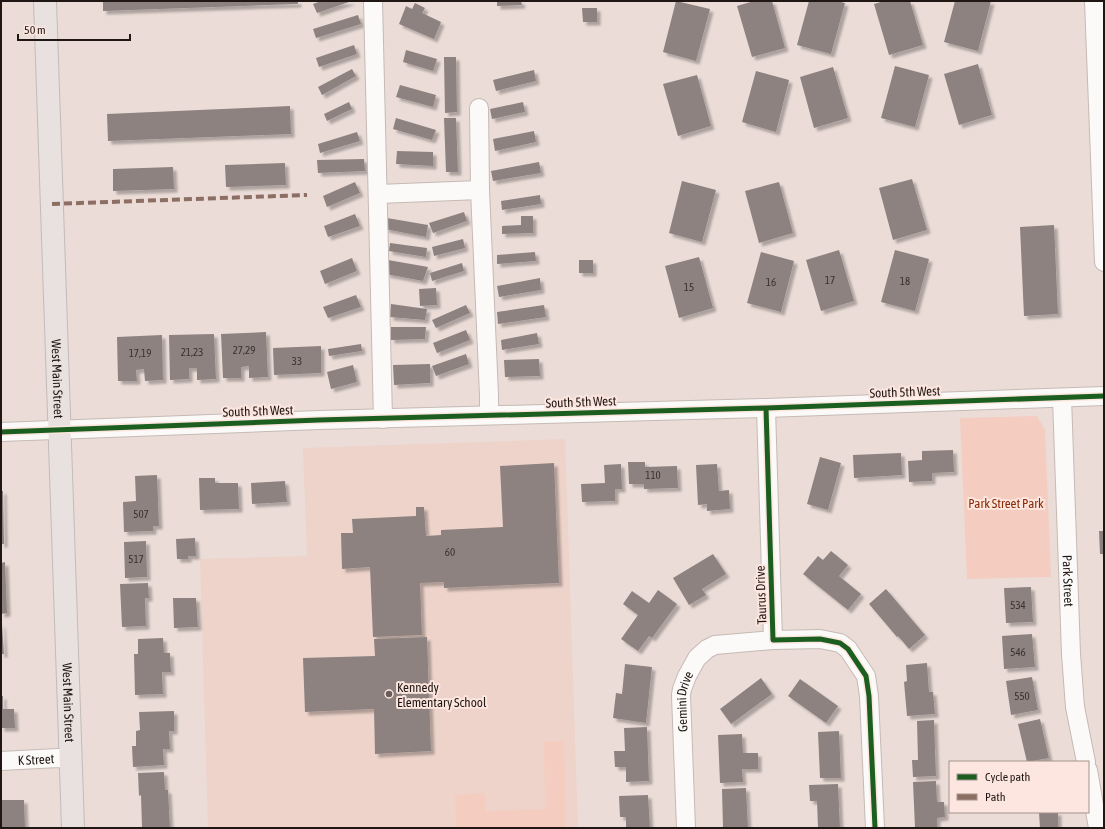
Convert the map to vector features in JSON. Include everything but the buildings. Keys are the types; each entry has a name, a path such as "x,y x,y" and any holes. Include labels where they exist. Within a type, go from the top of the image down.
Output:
{"main road":[{"name":"West Main Street","path":"45,1 73,828"}],"street":[{"path":"373,1 383,419"},
{"path":"1094,1 1104,262"},
{"path":"479,108 480,190 489,415"},
{"path":"378,194 480,190"},
{"name":"South 5th West","path":"1,432 60,431 319,420 766,408 1104,396"},
{"name":"Park Street","path":"1062,398 1071,654 1076,707 1086,761"},
{"name":"Taurus Drive","path":"766,408 773,640 820,639 840,643 848,649 866,676 869,696 875,828"},
{"name":"Gemini Drive","path":"686,828 681,695 687,676 701,653 715,645 773,640"},
{"name":"K Street","path":"1,760 71,759"},
{"path":"1089,776 1098,828"}],"shaded area":[{"name":"Kennedy Elementary School","path":"565,439 578,828 208,828 200,559 307,556 303,448"}],"green space":[{"name":"Park Street Park","path":"1037,416 1045,430 1051,577 967,579 960,418"},
{"path":"544,741 564,741 566,828 456,828 455,795 485,793 486,811 545,809"}],"marked path":[{"path":"52,204 307,195"}],"cycle path":[{"path":"1,432 319,420 766,408 1104,396"},
{"path":"766,408 773,640 820,639 840,643 848,649 866,676 869,696 875,828"}],"place":[{"name":"Kennedy Elementary School","path":"389,694"}]}
